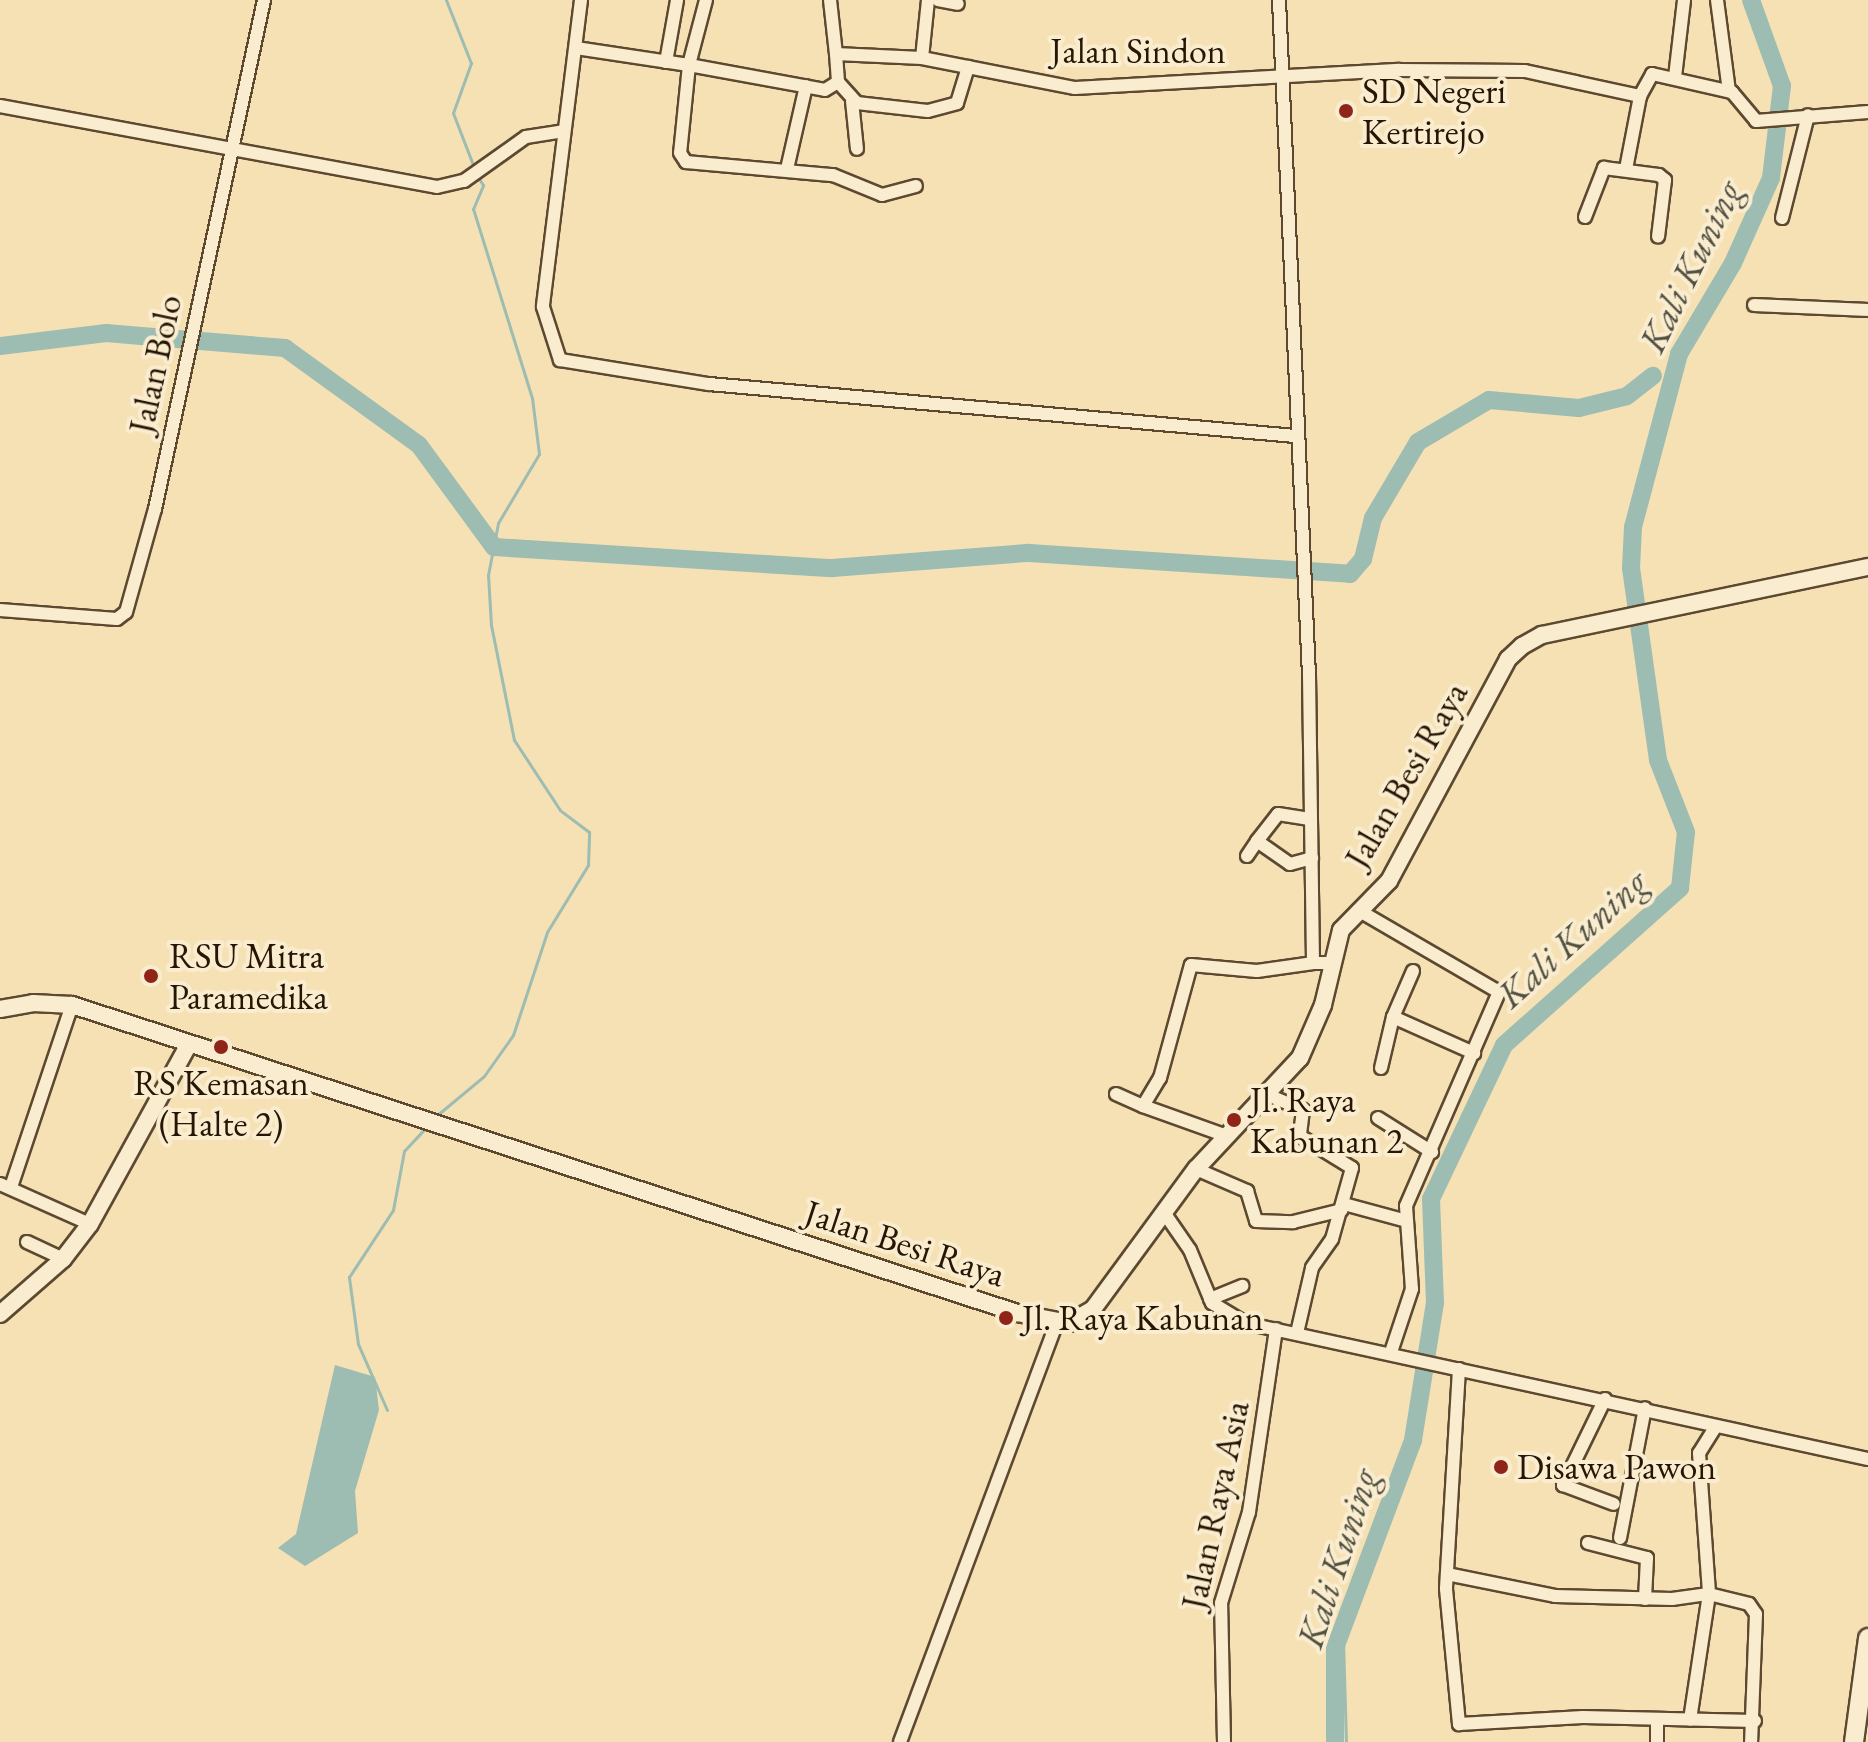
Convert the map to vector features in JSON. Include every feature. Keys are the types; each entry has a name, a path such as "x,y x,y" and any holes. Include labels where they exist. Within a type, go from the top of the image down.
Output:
{"main road":[{"path":"1854,1742 1868,1638"}],"street":[{"name":"Jalan Bolo","path":"0,610 117,619 126,612 155,509 264,0"},
{"path":"581,0 543,307 552,350 570,365 1059,419 1295,436"},
{"path":"666,62 677,0"},
{"path":"706,0 689,65 682,160 787,169 844,178 882,195 916,186"},
{"path":"830,0 838,82 852,101 857,149"},
{"path":"922,58 928,0"},
{"path":"938,0 958,4"},
{"path":"1279,0 1312,858 1313,963"},
{"path":"1675,77 1684,0"},
{"path":"1717,0 1729,91"},
{"path":"576,48 829,89 838,82"},
{"name":"Jalan Sindon","path":"836,54 922,58 1075,88 1282,81 1400,70 1525,71 1640,96"},
{"path":"852,101 914,111 957,103 968,67"},
{"path":"1626,169 1640,96 1652,74 1729,91 1756,121 1868,112"},
{"path":"787,169 806,86"},
{"path":"0,106 424,186 467,178 526,137 564,131"},
{"path":"1782,218 1803,116"},
{"path":"1585,217 1601,171 1626,169 1665,180 1658,237"},
{"path":"1754,305 1868,310"},
{"name":"Jalan Besi Raya","path":"0,1009 33,1003 72,1005 1057,1323 1093,1309 1196,1169 1268,1095 1307,1044 1341,930 1398,866 1508,659 1542,635 1868,567"},
{"path":"1247,856 1278,814 1310,819"},
{"path":"1257,841 1290,864 1312,858"},
{"path":"1358,910 1497,986 1474,1053 1432,1152 1409,1196 1407,1221 1412,1289 1391,1352"},
{"path":"1143,1106 1163,1072 1191,965 1257,971 1332,963"},
{"path":"1381,1068 1393,1017 1413,971"},
{"path":"72,1005 6,1185 90,1224"},
{"path":"1393,1017 1474,1053"},
{"path":"0,1314 63,1259 90,1224 189,1044"},
{"path":"1116,1094 1227,1136"},
{"path":"1268,1095 1303,1110 1303,1139 1351,1164 1343,1207 1329,1245 1312,1268 1297,1333"},
{"path":"1378,1118 1432,1152"},
{"path":"1196,1169 1247,1191 1256,1221 1293,1222 1343,1207 1407,1221"},
{"path":"1163,1211 1190,1250 1210,1299 1223,1315 1868,1459"},
{"path":"27,1242 63,1259"},
{"path":"1210,1299 1243,1286"},
{"path":"900,1742 1057,1323"},
{"name":"Jalan Raya Asia","path":"1224,1742 1221,1603 1249,1512 1276,1329"},
{"path":"1459,1369 1447,1574 1459,1724 1583,1717 1657,1723 1755,1721"},
{"path":"1605,1399 1563,1485 1614,1504"},
{"path":"1620,1538 1645,1408"},
{"path":"1690,1720 1709,1594 1699,1453 1716,1426"},
{"path":"1588,1543 1647,1558 1645,1599"},
{"path":"1447,1574 1555,1596 1645,1599 1709,1594 1749,1604 1756,1614 1755,1721 1751,1742"},
{"path":"1657,1723 1657,1742"}],"water":[{"path":"335,1365 375,1377 379,1410 355,1491 358,1533 305,1566 278,1548 296,1534"}],"waterway":[{"path":"446,0 471,63 453,113 475,170"},
{"name":"Kali Kuning","path":"1335,1742 1335,1648 1413,1440 1435,1303 1431,1199 1504,1045 1680,888 1686,832 1658,760 1631,568 1633,527 1679,354 1733,263 1771,178 1782,86 1751,0"},
{"path":"436,1116 484,1076 513,1035 547,932 588,865 589,832 560,810 514,740 491,625 488,575 498,523 539,454 532,398 473,209 483,185 478,177"},
{"path":"0,346 106,333 285,348 419,445 494,547 832,568 1029,553 1350,574 1363,559 1373,518 1418,442 1489,400 1579,408 1627,396 1653,376"},
{"path":"387,1410 358,1344 349,1277 393,1210 404,1151 426,1127"},
{"path":"1343,1641 1346,1742"}],"place":[{"name":"SD Negeri Kertirejo","path":"1346,111"},
{"name":"RSU Mitra Paramedika","path":"151,976"},
{"name":"RS Kemasan (Halte 2)","path":"221,1047"},
{"name":"Jl. Raya Kabunan 2","path":"1234,1120"},
{"name":"Jl. Raya Kabunan","path":"1006,1318"},
{"name":"Disawa Pawon","path":"1501,1467"}]}
